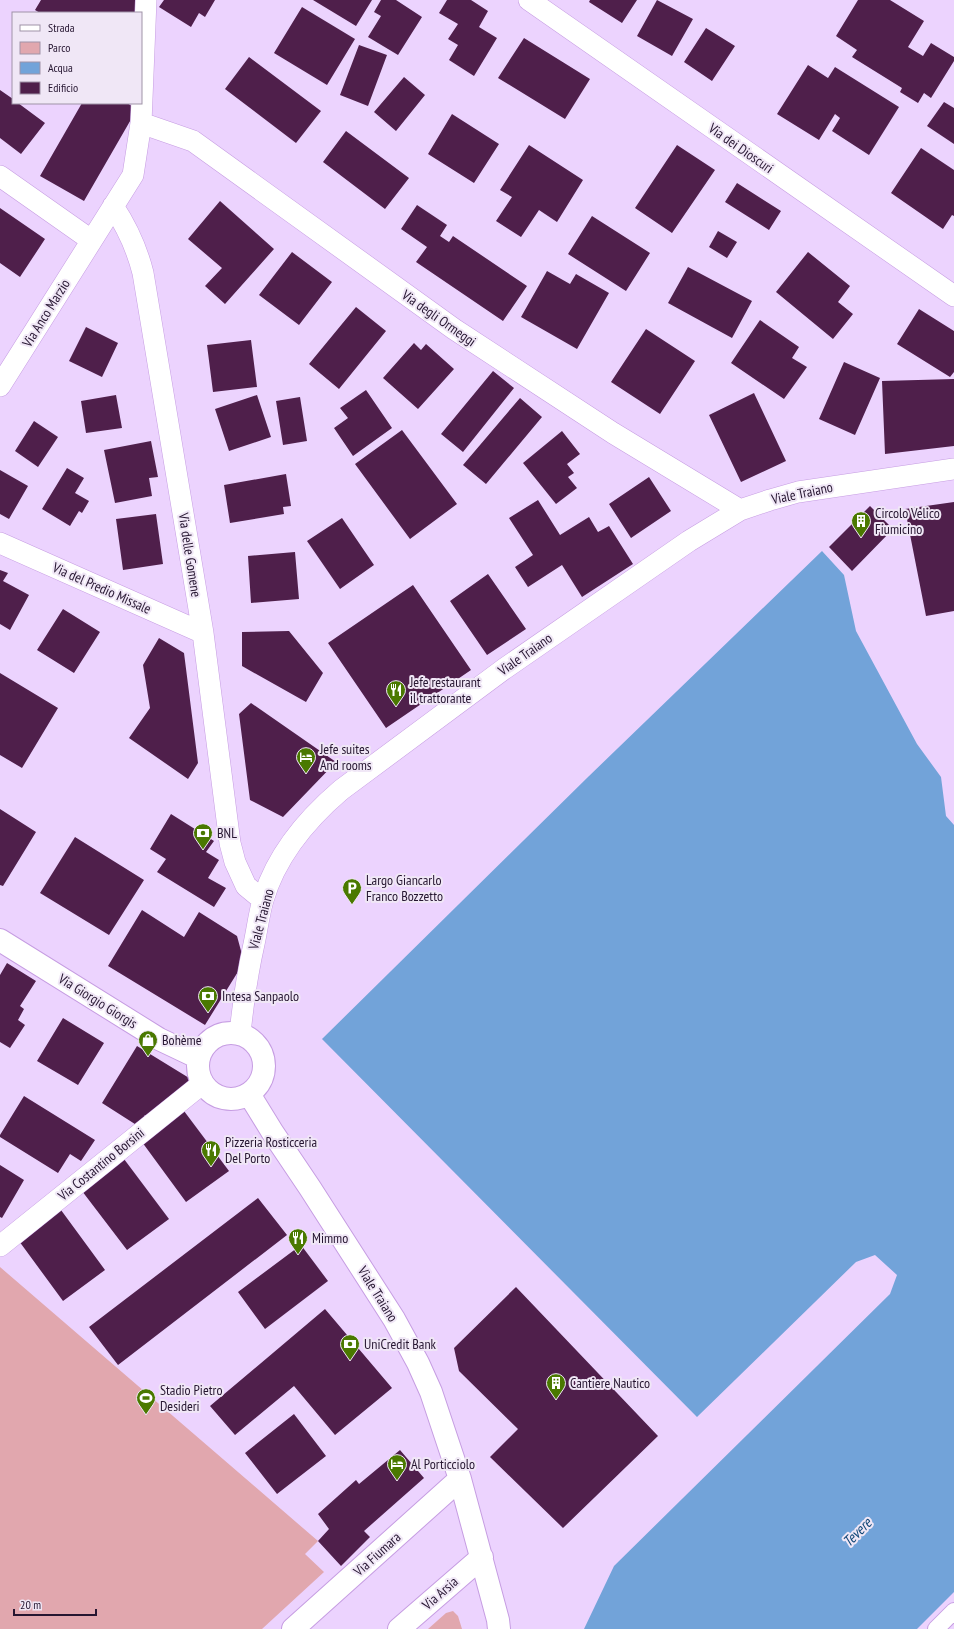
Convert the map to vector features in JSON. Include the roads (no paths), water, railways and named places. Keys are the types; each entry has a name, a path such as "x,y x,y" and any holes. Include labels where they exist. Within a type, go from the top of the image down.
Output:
{"street":[{"path":"142,123 146,0"},
{"name":"Via dei Dioscuri","path":"528,0 954,296"},
{"name":"Via Anco Marzio","path":"0,386 133,175 142,123"},
{"name":"Via degli Ormeggi","path":"142,123 193,141 454,329 613,433 740,510"},
{"path":"0,176 91,240"},
{"name":"Via delle Gomene","path":"113,206 130,235 143,273 203,634 232,853 237,869 246,886 263,900"},
{"name":"Viale Traiano","path":"240,1034 245,985 263,900 279,864 297,836 319,810 342,790 504,669 695,537 740,510 804,491 954,469"},
{"name":"Via del Predio Missale","path":"0,543 203,634"},
{"name":"Via Giorgio Giorgis","path":"0,940 159,1039 199,1058"},
{"path":"230,1033 240,1034 250,1039 258,1046 264,1066 262,1077 257,1086 249,1094 240,1098 229,1099 219,1097 210,1091 203,1083 199,1075 199,1058 203,1048 210,1040 219,1035 230,1033"},
{"name":"Via Costantino Borsini","path":"0,1246 203,1083"},
{"name":"Viale Traiano","path":"249,1094 385,1304 409,1346 431,1392 460,1479 482,1557 499,1629"},
{"name":"Via Fiumara","path":"293,1629 460,1479"},
{"name":"Via Arsia","path":"399,1629 482,1557"},
{"path":"936,1629 954,1611"}],"water":[{"name":"Tevere","path":"822,551 844,575 856,631 917,744 941,777 946,816 954,825 954,1592 917,1629 584,1629 614,1566 890,1294 897,1275 875,1255 856,1262 697,1417 322,1039 588,777"}],"place":[{"name":"Circolo Velico Fiumicino","path":"861,538"},
{"name":"Jefe restaurant il trattorante","path":"396,707"},
{"name":"Jefe suites And rooms","path":"306,774"},
{"name":"BNL","path":"203,850"},
{"name":"Largo Giancarlo Franco Bozzetto","path":"352,905"},
{"name":"Intesa Sanpaolo","path":"208,1013"},
{"name":"Bohème","path":"148,1057"},
{"name":"Pizzeria Rosticceria Del Porto","path":"211,1167"},
{"name":"Mimmo","path":"298,1255"},
{"name":"UniCredit Bank","path":"350,1361"},
{"name":"Cantiere Nautico","path":"556,1400"},
{"name":"Stadio Pietro Desideri","path":"146,1415"},
{"name":"Al Porticciolo","path":"397,1481"}]}
